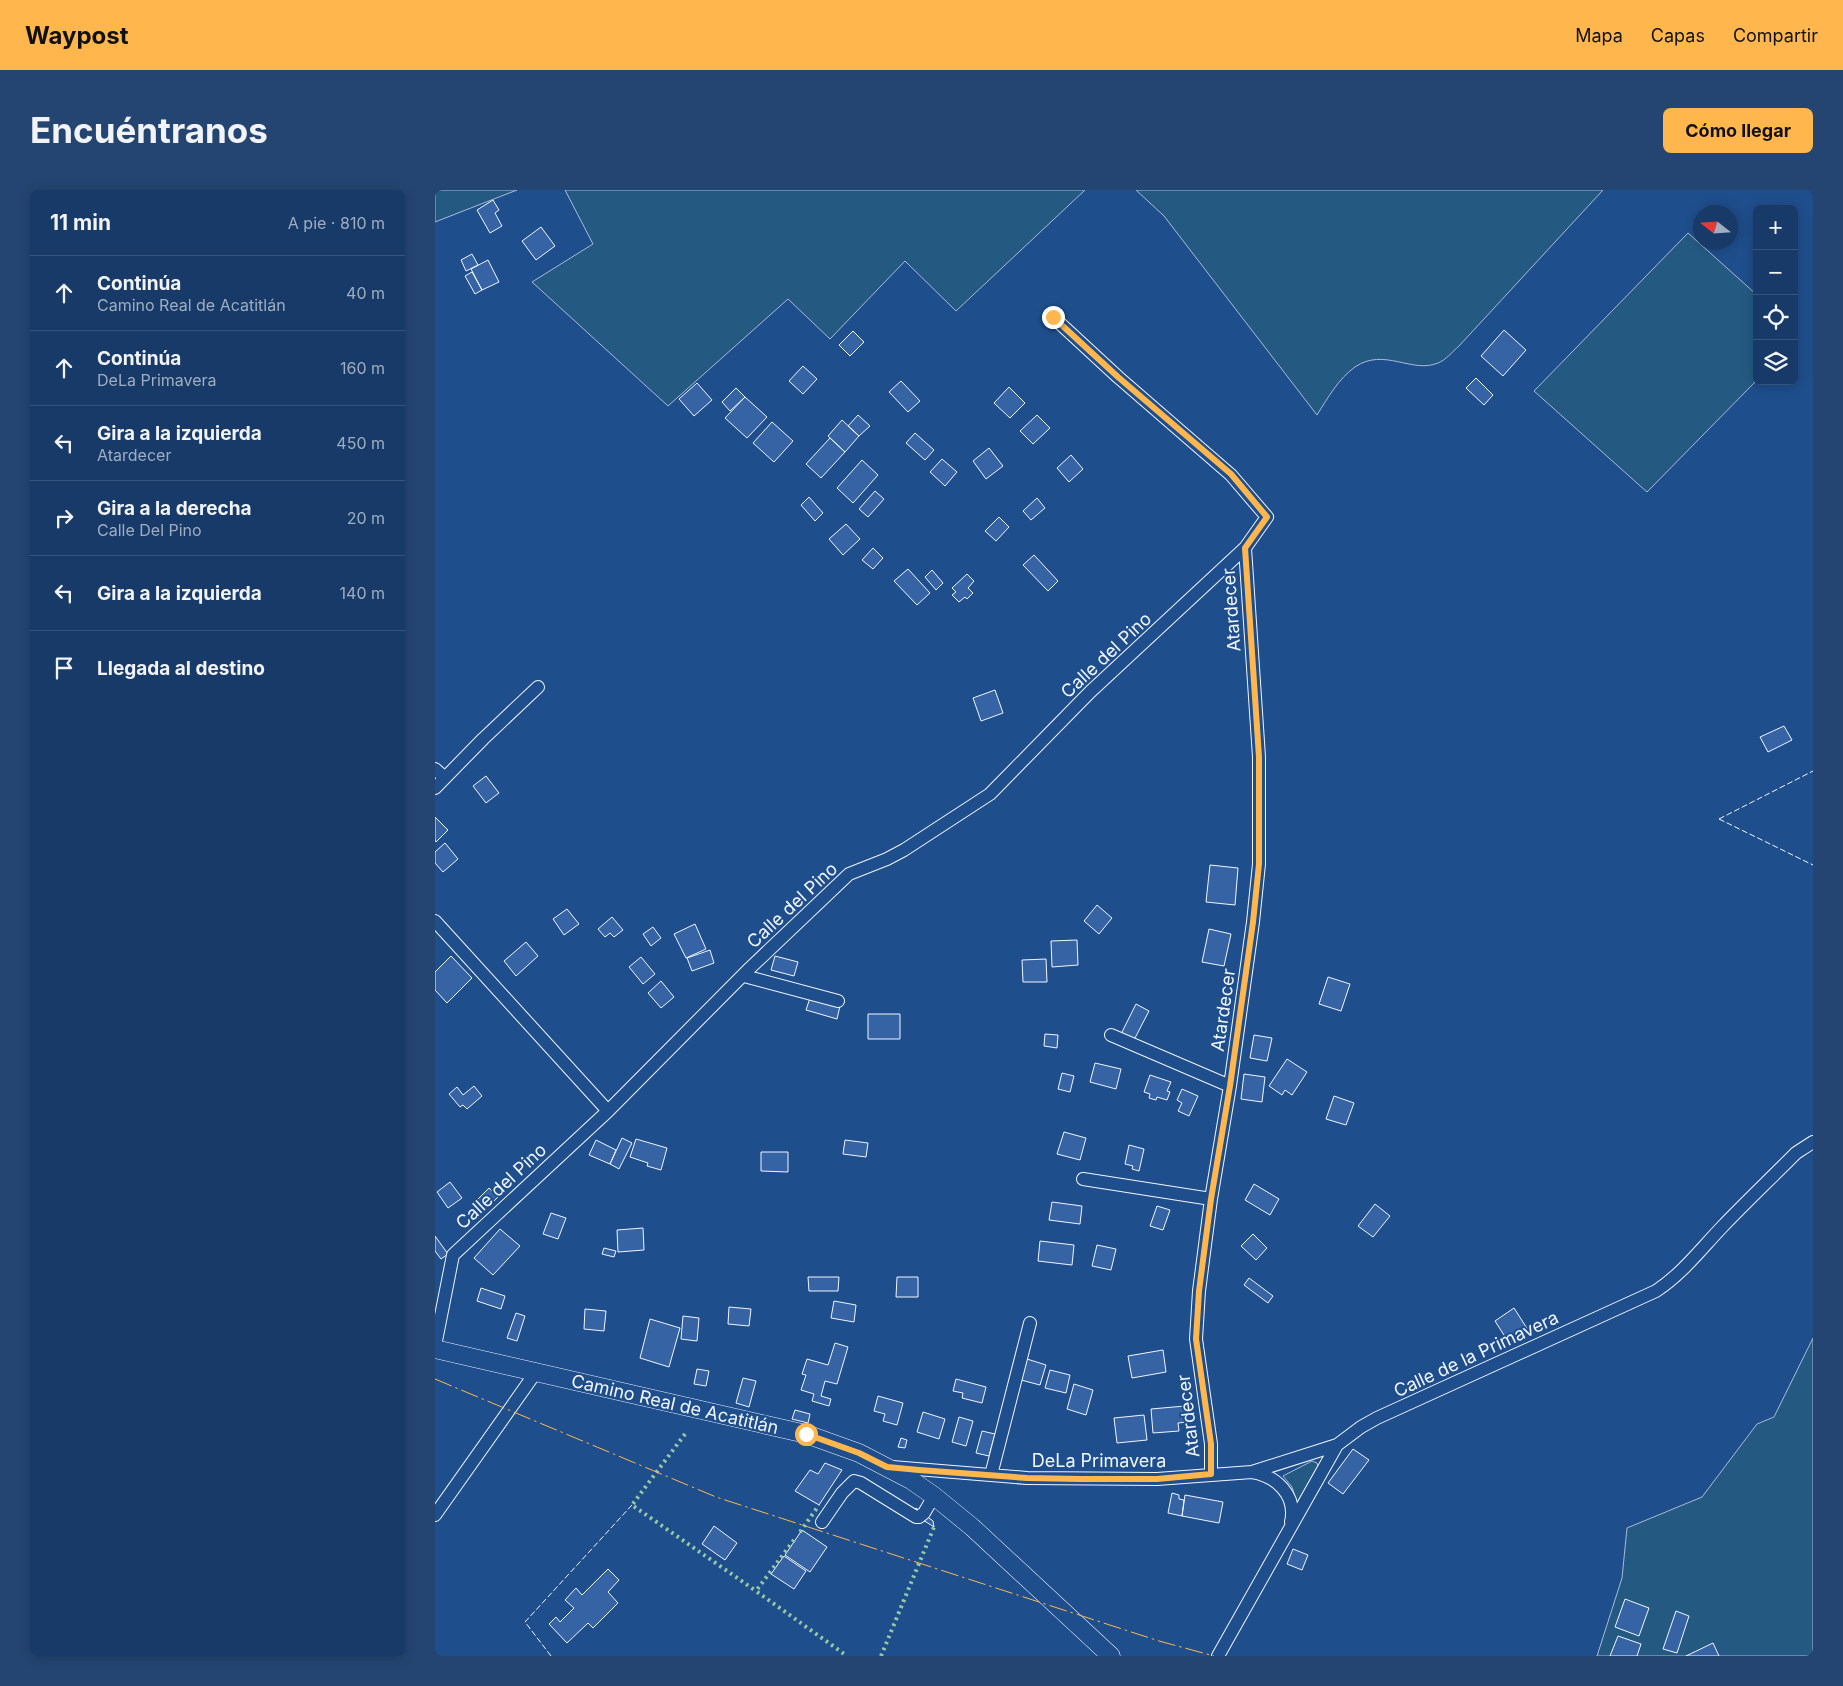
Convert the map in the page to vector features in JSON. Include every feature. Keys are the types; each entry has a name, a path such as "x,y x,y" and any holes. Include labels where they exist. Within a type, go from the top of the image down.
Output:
{"main road":[{"name":"Camino Real de Acatitlán","path":"435,1347 806,1434 859,1453 887,1467 934,1496 972,1527 1111,1656"}],"street":[{"path":"1053,317 1118,377 1231,474 1267,517 1245,548"},
{"name":"Calle del Pino","path":"435,1347 453,1255 608,1111 743,976 849,874 904,850 990,794 1090,692 1245,548"},
{"name":"Atardecer","path":"1211,1474 1211,1444 1196,1339 1199,1291 1211,1199 1230,1086 1253,922 1259,864 1259,757 1245,548"},
{"path":"435,788 483,739 539,687"},
{"path":"435,770 445,778"},
{"path":"435,920 608,1111"},
{"path":"743,976 838,1001"},
{"path":"1111,1035 1230,1086"},
{"name":"Calle de la Primavera","path":"1218,1656 1337,1445 1377,1418 1656,1291 1683,1270 1724,1225 1788,1161 1813,1142"},
{"path":"1083,1179 1211,1199"},
{"path":"991,1475 1030,1323"},
{"path":"435,1515 536,1372"},
{"name":"DeLa Primavera","path":"887,1467 991,1475 1081,1479 1157,1479 1252,1472 1337,1445"},
{"path":"1252,1472 1261,1473 1276,1482 1288,1495 1293,1512 1287,1534"},
{"path":"822,1522 842,1493 854,1481 861,1483 916,1517 924,1514 934,1496"}],"shaded area":[{"path":"435,190 517,190 435,222"},
{"path":"565,190 1085,190 956,311 905,261 830,339 788,299 668,406 532,282 593,244"},
{"path":"1136,190 1603,190 1459,346 1441,362 1428,366 1377,359 1366,362 1355,367 1344,377 1317,415 1164,216"},
{"path":"1688,233 1693,237 1693,250 1707,250 1753,291 1753,384 1647,492 1534,391"},
{"path":"1813,1338 1813,1656 1597,1656 1622,1578 1627,1528 1702,1497 1757,1424 1774,1417"},
{"path":"1312,1461 1317,1463 1318,1466 1297,1503 1292,1487 1283,1476"}],"building":[{"path":"493,200 499,210 495,213 502,226 490,233 477,210"},
{"path":"541,227 555,246 536,260 522,241"},
{"path":"472,254 478,265 466,271 461,260"},
{"path":"488,260 499,282 482,290 471,269"},
{"path":"472,272 482,290 475,294 465,276"},
{"path":"1504,330 1526,350 1503,376 1481,356"},
{"path":"853,331 864,342 850,356 839,345"},
{"path":"803,366 817,379 803,394 789,381"},
{"path":"1476,378 1493,395 1484,405 1466,388"},
{"path":"901,381 920,401 908,412 889,392"},
{"path":"697,383 712,400 694,416 679,399"},
{"path":"1009,387 1025,403 1010,418 994,403"},
{"path":"736,388 745,397 730,411 722,402"},
{"path":"745,397 767,417 747,438 725,418"},
{"path":"858,415 870,426 859,436 848,426"},
{"path":"1037,415 1050,428 1033,444 1020,431"},
{"path":"842,420 859,436 845,452 828,436"},
{"path":"772,422 793,441 774,462 753,443"},
{"path":"915,433 934,450 925,460 906,443"},
{"path":"830,438 845,452 821,478 806,464"},
{"path":"989,448 1003,466 986,479 973,461"},
{"path":"1071,455 1083,469 1069,482 1057,468"},
{"path":"942,459 957,472 945,486 930,472"},
{"path":"862,460 878,475 853,503 837,488"},
{"path":"875,491 884,499 868,517 859,509"},
{"path":"809,497 823,513 815,521 801,505"},
{"path":"1037,498 1045,508 1031,520 1023,511"},
{"path":"999,517 1009,527 996,541 985,531"},
{"path":"846,524 860,539 843,555 829,539"},
{"path":"873,548 883,558 873,569 862,560"},
{"path":"1034,555 1058,581 1048,591 1023,565"},
{"path":"908,569 930,593 917,605 894,581"},
{"path":"932,570 943,583 936,590 925,577"},
{"path":"967,574 974,581 968,588 973,593 967,599 965,597 959,602 952,595 956,592 952,588"},
{"path":"995,690 1003,713 981,721 973,698"},
{"path":"1784,726 1792,740 1768,752 1760,737"},
{"path":"486,776 499,793 486,803 473,786"},
{"path":"435,817 448,830 436,842 435,840"},
{"path":"445,843 458,859 443,872 435,863 435,852"},
{"path":"1210,865 1238,868 1235,905 1206,902"},
{"path":"1097,905 1112,918 1099,934 1084,921"},
{"path":"567,909 579,924 564,935 553,919"},
{"path":"612,917 623,930 614,937 610,933 605,937 598,929"},
{"path":"695,924 706,949 686,958 674,934"},
{"path":"653,927 661,938 651,946 643,934"},
{"path":"1209,929 1231,934 1224,966 1202,962"},
{"path":"1077,940 1078,965 1052,967 1051,941"},
{"path":"526,942 538,956 516,976 504,961"},
{"path":"710,950 714,963 692,971 687,958"},
{"path":"451,956 472,978 447,1003 435,990 435,972"},
{"path":"775,956 798,962 794,976 771,970"},
{"path":"641,957 655,974 643,984 629,967"},
{"path":"1046,959 1047,982 1023,982 1022,960"},
{"path":"1328,977 1350,984 1341,1011 1319,1004"},
{"path":"661,981 674,997 661,1008 648,993"},
{"path":"810,998 840,1006 837,1019 806,1010"},
{"path":"1136,1004 1149,1011 1134,1040 1121,1034"},
{"path":"868,1014 900,1014 900,1039 868,1039"},
{"path":"1045,1034 1058,1035 1057,1048 1044,1046"},
{"path":"1254,1035 1272,1038 1267,1061 1250,1058"},
{"path":"1287,1059 1307,1072 1292,1095 1285,1090 1282,1095 1269,1086"},
{"path":"1095,1063 1121,1069 1116,1089 1090,1082"},
{"path":"1062,1073 1074,1076 1070,1092 1058,1089"},
{"path":"1244,1074 1265,1077 1262,1102 1241,1099"},
{"path":"1150,1075 1171,1082 1167,1091 1170,1092 1167,1100 1157,1097 1156,1100 1149,1098 1150,1094 1144,1092"},
{"path":"474,1086 482,1096 467,1109 463,1105 460,1107 449,1094 457,1087 463,1095"},
{"path":"1182,1089 1198,1096 1189,1116 1178,1111 1182,1103 1177,1100"},
{"path":"1334,1096 1354,1103 1346,1125 1326,1119"},
{"path":"1064,1132 1086,1138 1080,1160 1057,1154"},
{"path":"622,1138 632,1143 619,1169 610,1164"},
{"path":"636,1139 667,1148 661,1170 647,1166 648,1163 630,1157"},
{"path":"596,1140 616,1150 610,1164 589,1155"},
{"path":"845,1140 868,1143 866,1157 843,1154"},
{"path":"1129,1145 1144,1149 1139,1171 1132,1169 1133,1166 1125,1164"},
{"path":"761,1152 788,1152 788,1172 761,1171"},
{"path":"450,1182 462,1198 448,1208 437,1192"},
{"path":"1254,1184 1279,1199 1270,1215 1245,1200"},
{"path":"489,1188 498,1197 484,1211 475,1202"},
{"path":"1052,1202 1082,1206 1080,1224 1049,1220"},
{"path":"1375,1204 1390,1216 1373,1237 1358,1226"},
{"path":"1157,1206 1170,1210 1163,1230 1150,1226"},
{"path":"551,1213 566,1218 558,1239 543,1234"},
{"path":"643,1228 644,1250 618,1252 617,1230"},
{"path":"500,1229 520,1246 493,1275 474,1258"},
{"path":"1253,1234 1267,1248 1256,1260 1241,1246"},
{"path":"435,1236 448,1254 441,1259 435,1251"},
{"path":"1040,1241 1074,1245 1072,1265 1038,1261"},
{"path":"1097,1245 1116,1249 1111,1270 1092,1266"},
{"path":"604,1248 616,1251 614,1257 602,1254"},
{"path":"808,1277 839,1277 838,1291 809,1291"},
{"path":"897,1277 918,1277 918,1297 896,1297"},
{"path":"1249,1278 1273,1296 1268,1303 1244,1285"},
{"path":"481,1288 505,1296 501,1309 477,1301"},
{"path":"834,1301 856,1305 854,1322 831,1318"},
{"path":"729,1307 751,1309 749,1326 728,1324"},
{"path":"1514,1308 1528,1330 1509,1343 1495,1321"},
{"path":"585,1309 606,1311 604,1331 584,1329"},
{"path":"516,1313 525,1316 517,1341 507,1338"},
{"path":"683,1316 699,1318 697,1341 681,1339"},
{"path":"650,1319 680,1328 669,1367 640,1358"},
{"path":"835,1343 848,1347 837,1384 825,1381 821,1396 831,1399 829,1406 812,1401 814,1394 801,1390 806,1375 802,1374 807,1359 828,1365"},
{"path":"1163,1350 1166,1372 1132,1378 1128,1356"},
{"path":"1027,1359 1046,1365 1040,1385 1021,1380"},
{"path":"697,1369 709,1371 706,1386 694,1384"},
{"path":"1050,1370 1070,1375 1066,1393 1045,1388"},
{"path":"743,1378 756,1381 749,1407 736,1403"},
{"path":"956,1379 986,1387 982,1403 962,1398 963,1393 953,1391"},
{"path":"1074,1384 1093,1390 1086,1415 1067,1409"},
{"path":"878,1396 903,1403 897,1425 883,1421 885,1414 874,1411"},
{"path":"1185,1406 1187,1422 1178,1423 1179,1431 1153,1433 1151,1409"},
{"path":"795,1410 810,1414 808,1423 792,1419"},
{"path":"923,1412 945,1419 939,1439 917,1432"},
{"path":"1144,1415 1147,1440 1117,1443 1114,1418"},
{"path":"959,1417 973,1421 966,1446 952,1442"},
{"path":"982,1431 995,1434 989,1456 976,1453"},
{"path":"901,1438 907,1440 905,1448 898,1447"},
{"path":"1353,1449 1369,1460 1343,1494 1328,1483"},
{"path":"825,1463 842,1470 819,1505 795,1491 810,1470 818,1474"},
{"path":"1172,1493 1179,1495 1179,1499 1184,1500 1182,1516 1168,1513"},
{"path":"1185,1495 1223,1502 1219,1523 1182,1516"},
{"path":"916,1508 933,1521 934,1527 912,1513"},
{"path":"714,1526 737,1543 725,1560 702,1544"},
{"path":"802,1530 827,1547 810,1572 785,1555"},
{"path":"1293,1549 1308,1555 1302,1570 1287,1564"},
{"path":"784,1556 806,1571 794,1589 771,1574"},
{"path":"608,1569 619,1580 608,1592 618,1603 593,1628 588,1623 567,1643 549,1624 556,1617 560,1622 574,1608 565,1600 576,1588 582,1595"},
{"path":"1625,1599 1649,1608 1639,1636 1615,1627"},
{"path":"1676,1611 1689,1616 1677,1653 1663,1649"},
{"path":"1618,1636 1641,1644 1637,1656 1610,1656"},
{"path":"1713,1643 1719,1656 1686,1656"}],"hedge":[{"path":"685,1434 632,1505 756,1591"},
{"path":"800,1532 819,1505"},
{"path":"881,1656 934,1527"},
{"path":"794,1540 756,1591 847,1656"}],"fence":[{"path":"1719,819 1813,771"},
{"path":"1719,819 1813,865"},
{"path":"551,1656 525,1622 632,1505"}],"power":[{"path":"435,1379 716,1497 1159,1641 1214,1656"}],"route":[{"path":"806,1434 859,1453 887,1467 1027,1478 1157,1479 1211,1474 1211,1444 1196,1339 1199,1291 1211,1199 1230,1086 1253,922 1259,864 1259,757 1245,548 1267,517 1231,474 1118,377 1053,317"}]}
